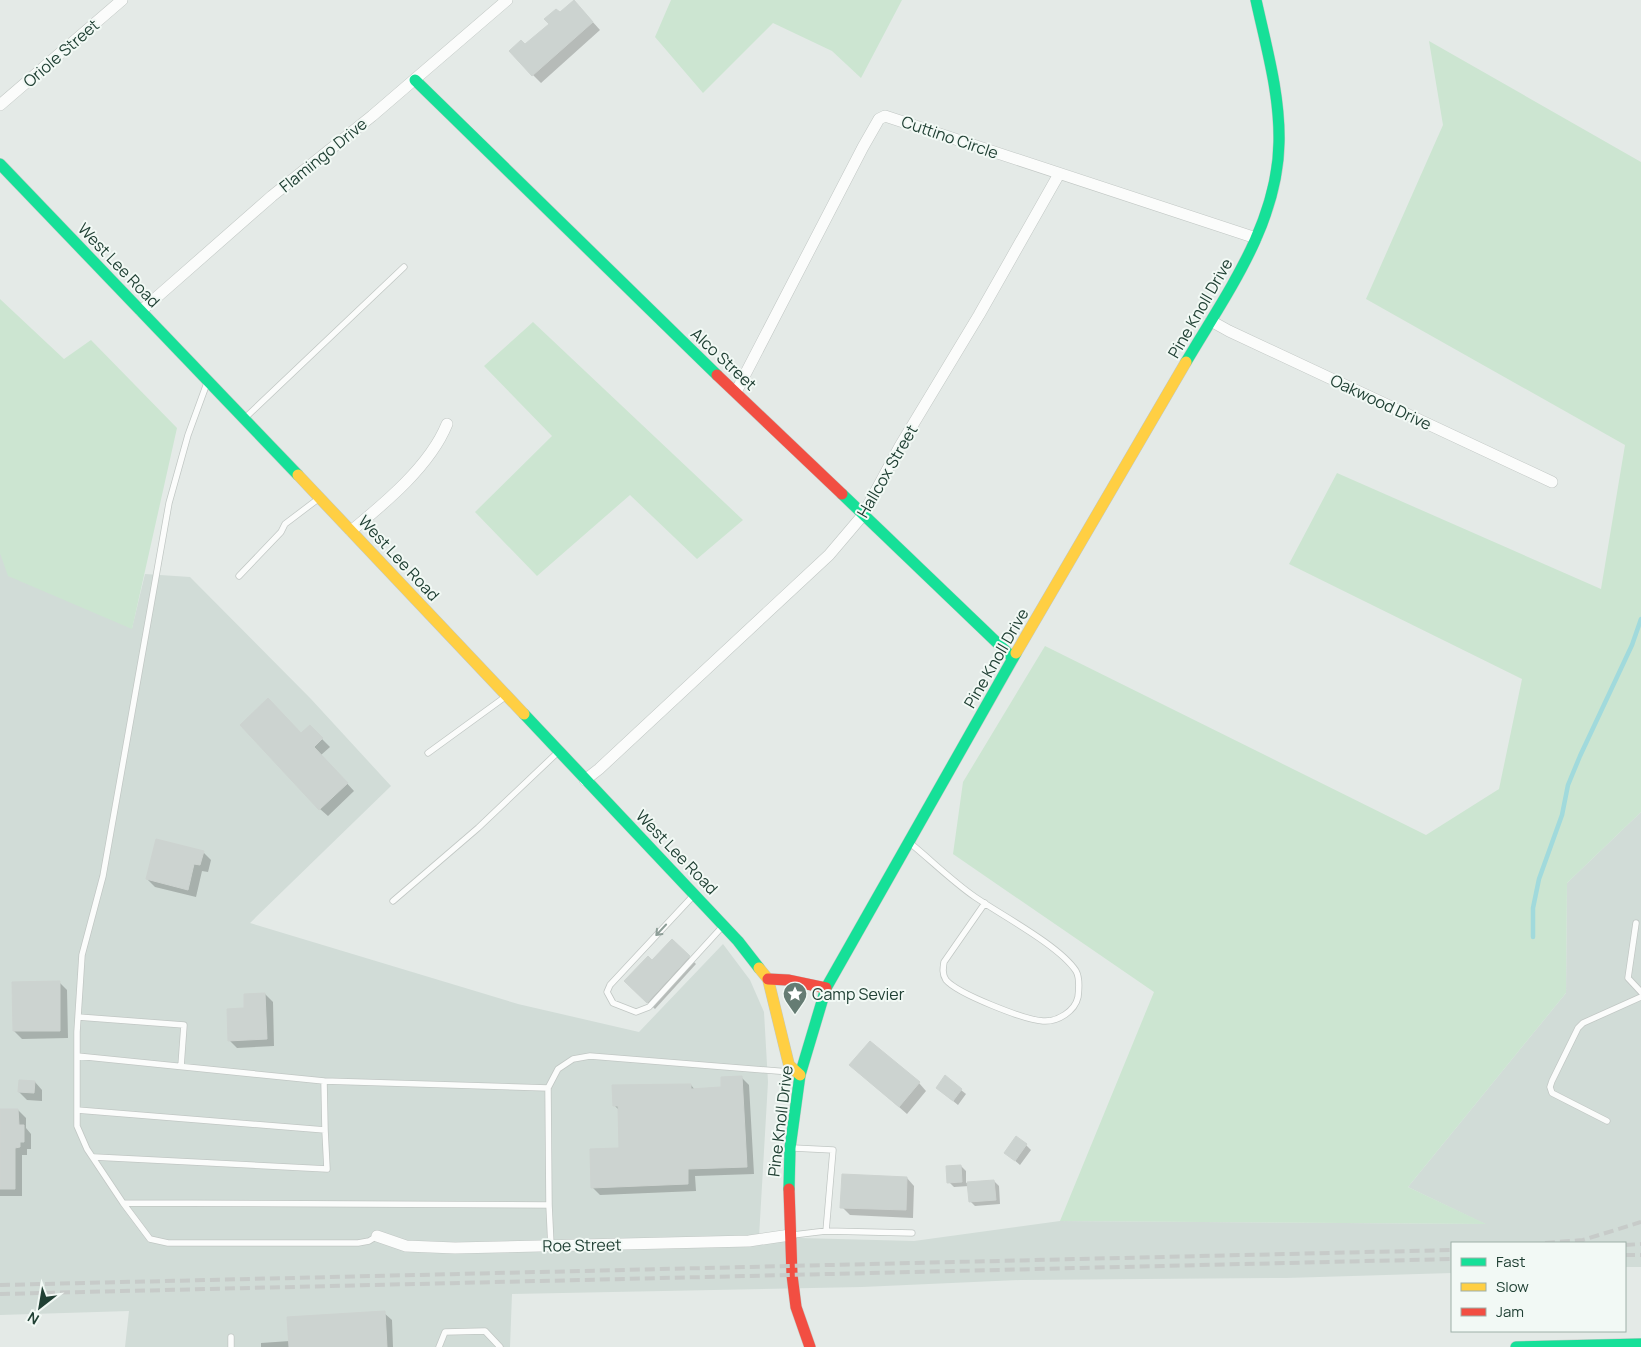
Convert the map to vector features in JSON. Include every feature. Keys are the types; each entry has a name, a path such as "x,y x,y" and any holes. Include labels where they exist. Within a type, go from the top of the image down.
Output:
{"street":[{"name":"Oriole Street","path":"0,105 122,0"},
{"name":"Flamingo Drive","path":"141,311 272,196 415,80 507,0"},
{"name":"Pine Knoll Drive","path":"810,1347 796,1307 790,1236 790,1148 800,1075 826,988 1014,658 1245,262 1256,238 1266,215 1274,187 1279,131 1256,0"},
{"name":"Alco Street","path":"415,80 565,229 863,516 1014,658"},
{"name":"Cuttino Circle","path":"736,392 862,147 879,119 885,116 1256,238"},
{"name":"West Lee Road","path":"0,164 245,419 724,925 768,979 789,1065 800,1075"},
{"name":"Hallcox Street","path":"585,780 828,555 863,516 900,446 979,314 1059,174"},
{"name":"Oakwood Drive","path":"1211,321 1552,482"},
{"path":"351,531 377,510 421,464 438,445 447,424"},
{"path":"768,979 788,980 826,988"},
{"name":"Roe Street","path":"377,1236 413,1247 455,1248 749,1241 790,1236"},
{"path":"1516,1347 1641,1344"}],"lane":[{"path":"245,419 404,267"},
{"path":"208,381 188,435 169,503 103,876 82,955 77,1056 78,1126 87,1149 150,1239 168,1244 358,1243 369,1241 377,1236"},
{"path":"239,576 281,532 285,524 320,498"},
{"path":"428,752 506,696"},
{"path":"393,901 478,828 559,752"},
{"path":"909,842 984,903 1060,953 1077,972 1079,987 1077,1000 1069,1012 1058,1019 1045,1022 1034,1020 978,999 946,980 942,971 944,962 984,903"},
{"path":"694,895 610,985 607,992 613,1003 636,1012 643,1011 649,1007 724,925"},
{"path":"1636,923 1628,978 1641,992"},
{"path":"1607,1121 1552,1093 1550,1087 1578,1028 1583,1023 1641,997"},
{"path":"78,1017 184,1024 181,1066"},
{"path":"77,1056 324,1080 548,1088"},
{"path":"551,1246 548,1088 558,1068 572,1059 590,1056 788,1072 800,1075"},
{"path":"94,1157 327,1169 324,1080"},
{"path":"77,1110 325,1130"},
{"path":"790,1148 833,1150 826,1231"},
{"path":"123,1203 549,1206"},
{"path":"790,1236 826,1231 912,1233"},
{"path":"439,1347 445,1332 485,1331 500,1347"},
{"path":"231,1337 231,1347"}],"shaded area":[{"path":"0,553 132,628 145,574 190,577 311,699 391,786 250,923 518,1004 639,1032 723,944 750,980 764,1012 768,1082 759,1237 914,1241 1060,1221 1485,1224 1408,1187 1566,993 1567,883 1641,812 1641,1267 1626,1267 1626,1242 1451,1242 1451,1273 1286,1278 1020,1280 862,1287 512,1294 510,1347 125,1347 129,1311 0,1315"}],"green space":[{"path":"671,0 902,0 861,78 832,51 773,23 703,93 655,37"},
{"path":"1429,41 1641,162 1641,812 1567,883 1566,993 1408,1187 1486,1224 1060,1221 1154,992 953,854 963,782 1045,646 1426,835 1499,789 1522,679 1289,564 1337,473 1601,589 1625,445 1366,299 1443,125"},
{"path":"0,299 64,359 91,340 177,428 132,629 8,576 0,553"},
{"path":"533,322 743,520 697,559 630,495 537,576 475,512 552,436 484,366"}],"building":[{"path":"574,0 593,22 532,76 509,51 521,40 525,44 549,24 544,19 556,9 560,12"},
{"path":"268,698 301,733 310,725 323,738 314,747 348,783 319,810 240,725"},
{"path":"156,839 204,851 200,865 194,864 188,890 146,879"},
{"path":"672,939 690,956 647,1003 624,981 648,956 652,960"},
{"path":"60,981 60,1031 13,1031 12,982"},
{"path":"265,993 267,1039 228,1041 227,1009 244,1008 244,994"},
{"path":"870,1041 920,1082 899,1107 849,1065"},
{"path":"945,1075 962,1089 953,1101 936,1088"},
{"path":"742,1076 747,1167 688,1169 688,1184 591,1188 590,1149 619,1148 618,1106 613,1106 612,1085 691,1084 691,1089 721,1087 721,1077"},
{"path":"19,1080 35,1081 34,1093 18,1092"},
{"path":"0,1109 18,1109 19,1125 24,1125 24,1142 20,1142 20,1147 15,1148 15,1189 0,1189"},
{"path":"1016,1136 1027,1144 1015,1161 1004,1153"},
{"path":"961,1165 962,1182 947,1183 946,1166"},
{"path":"842,1174 907,1177 906,1210 840,1208"},
{"path":"994,1180 996,1200 969,1202 967,1182"},
{"path":"385,1311 387,1347 289,1347 287,1317"}],"waterway":[{"path":"1533,937 1533,908 1539,879 1562,815 1568,785 1632,645 1641,619"}],"railway":[{"path":"1558,1242 1583,1240 1641,1222"},
{"path":"1626,1245 1641,1244"},
{"path":"0,1285 1451,1250"},
{"path":"1626,1255 1641,1255"},
{"path":"0,1294 1451,1259"}],"traffic: fast":[{"path":"1186,362 1233,284 1260,230 1270,201 1276,172 1279,142 1277,106 1272,70 1256,0"},
{"path":"415,80 717,375"},
{"path":"0,164 298,475"},
{"path":"842,494 1013,658"},
{"path":"789,1189 790,1148 800,1075 826,988 1016,653"},
{"path":"524,714 738,941 759,968"},
{"path":"1516,1347 1641,1344"}],"traffic: slow":[{"path":"1016,653 1186,362"},
{"path":"298,475 524,714"},
{"path":"759,968 768,979 789,1065 800,1075"}],"traffic: jam":[{"path":"717,375 842,494"},
{"path":"768,979 788,980 826,988"},
{"path":"789,1189 792,1275 796,1307 810,1347"}],"place":[{"name":"Camp Sevier","path":"795,1015"}]}
